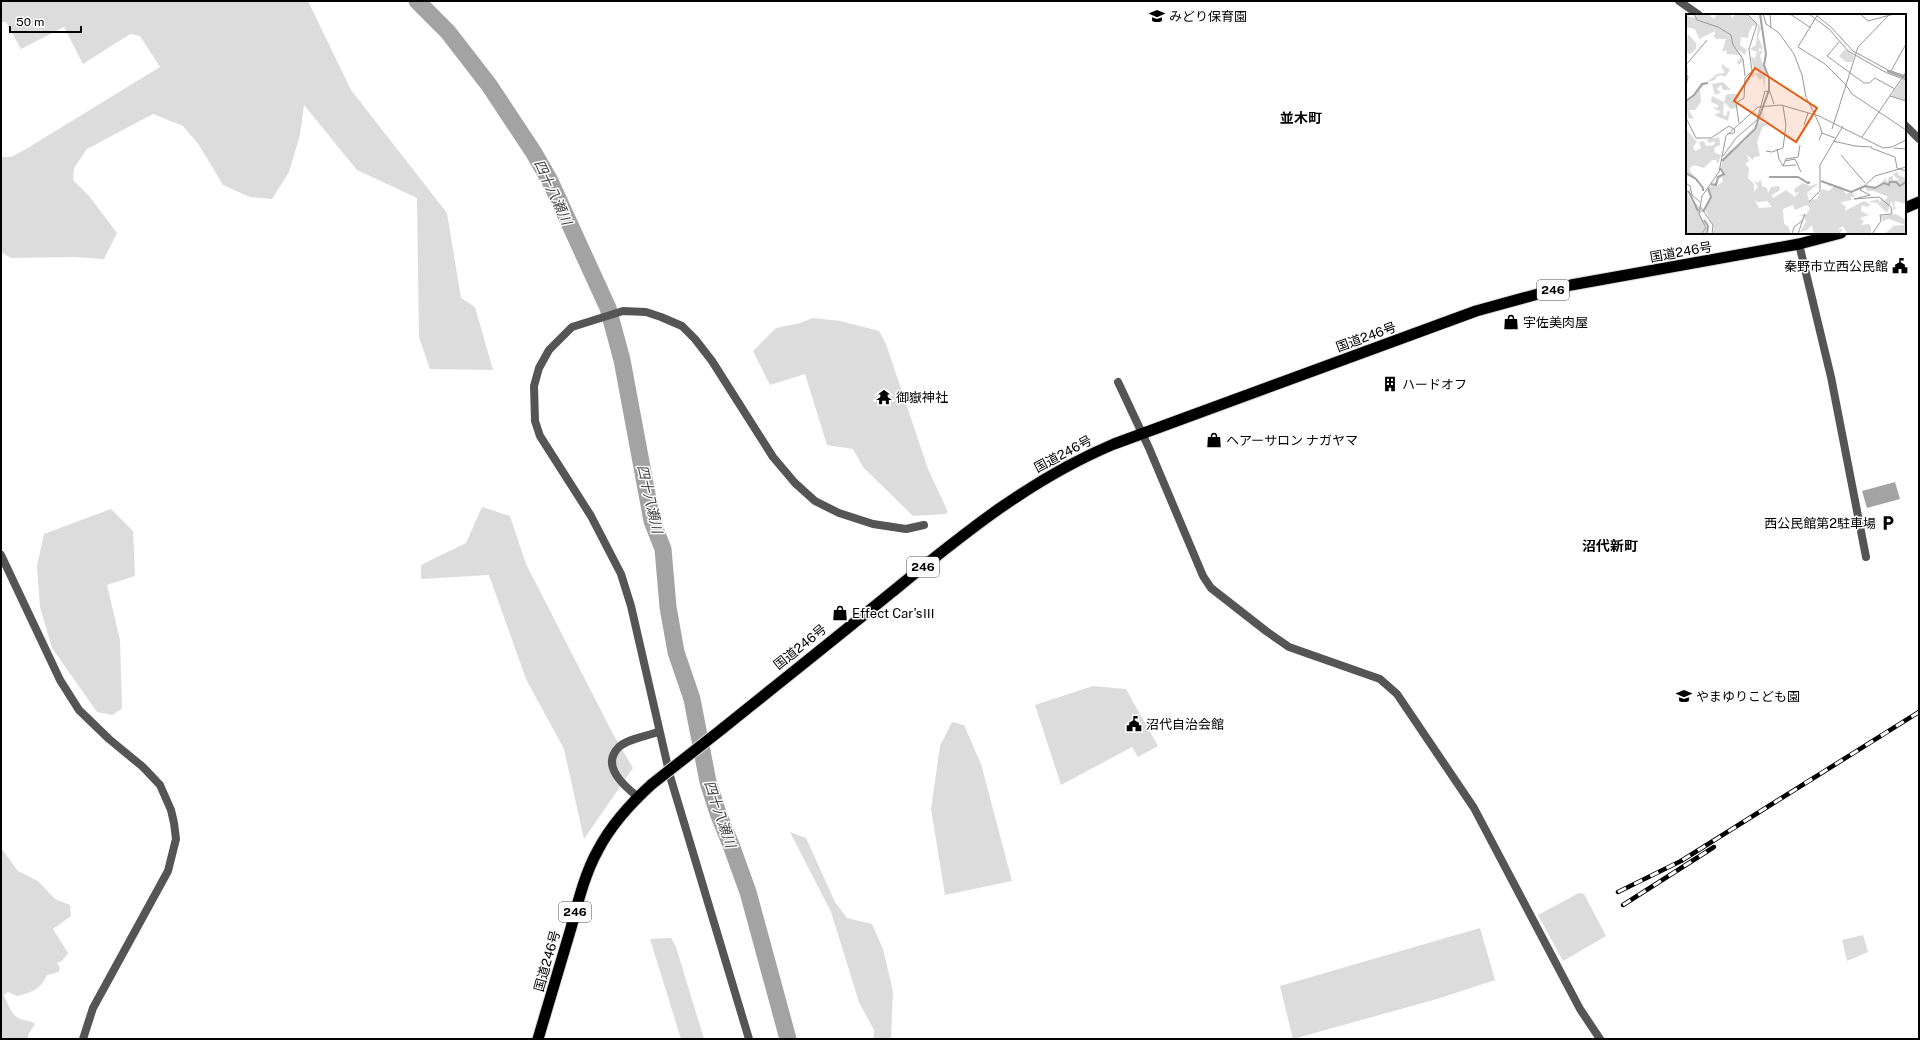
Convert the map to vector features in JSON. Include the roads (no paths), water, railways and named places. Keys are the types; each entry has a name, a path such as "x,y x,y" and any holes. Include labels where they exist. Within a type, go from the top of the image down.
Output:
{"highway":[{"path":"1906,208 1919,202"},
{"name":"国道246号","path":"538,1039 580,897 597,851 609,832 638,797 652,784 982,520 1062,468 1101,450 1143,434 1476,312 1522,298 1576,284 1799,244 1837,234"}],"street":[{"path":"1679,1 1698,14"},
{"path":"1906,126 1919,139"},
{"path":"1799,244 1831,377 1866,557"},
{"path":"749,1039 708,906 658,732 631,606 621,574 591,516 540,436 535,421 534,386 539,368 549,350 572,327 623,311 646,312 661,317 682,326 695,339 712,361 773,457 795,483 815,501 839,513 873,524 906,529 924,525"},
{"path":"1118,382 1143,434 1200,570 1211,588 1289,647 1380,679 1397,694 1474,808 1580,1009 1600,1039"},
{"path":"1,555 60,680 79,710 109,739 143,767 160,785 171,810 174,823 176,839 168,871 93,1008 83,1039"},
{"path":"638,797 628,789 617,776 612,767 612,758 618,748 658,732"}],"waterway":[{"name":"四十八瀬川","path":"417,1 448,32 489,85 534,153 550,181 608,308 622,360 652,521 663,549 668,607 676,652 692,699 708,782 748,892 788,1039"}],"railway":[{"path":"1618,892 1681,861 1919,712"},
{"path":"1623,905 1714,847"}],"place":[{"name":"みどり保育園","path":"1157,16"},
{"name":"秦野市立西公民館","path":"1900,266"},
{"name":"宇佐美肉屋","path":"1511,322"},
{"name":"ハードオフ","path":"1390,384"},
{"name":"御嶽神社","path":"884,397"},
{"name":"ヘアーサロン ナガヤマ","path":"1214,440"},
{"name":"西公民館第2駐車場","path":"1888,523"},
{"name":"Effect Car'sⅢ","path":"840,613"},
{"name":"やまゆりこども園","path":"1684,696"},
{"name":"沼代自治会館","path":"1134,724"}],"district":[{"name":"並木町","path":"1301,118"},
{"name":"沼代新町","path":"1610,546"}]}
